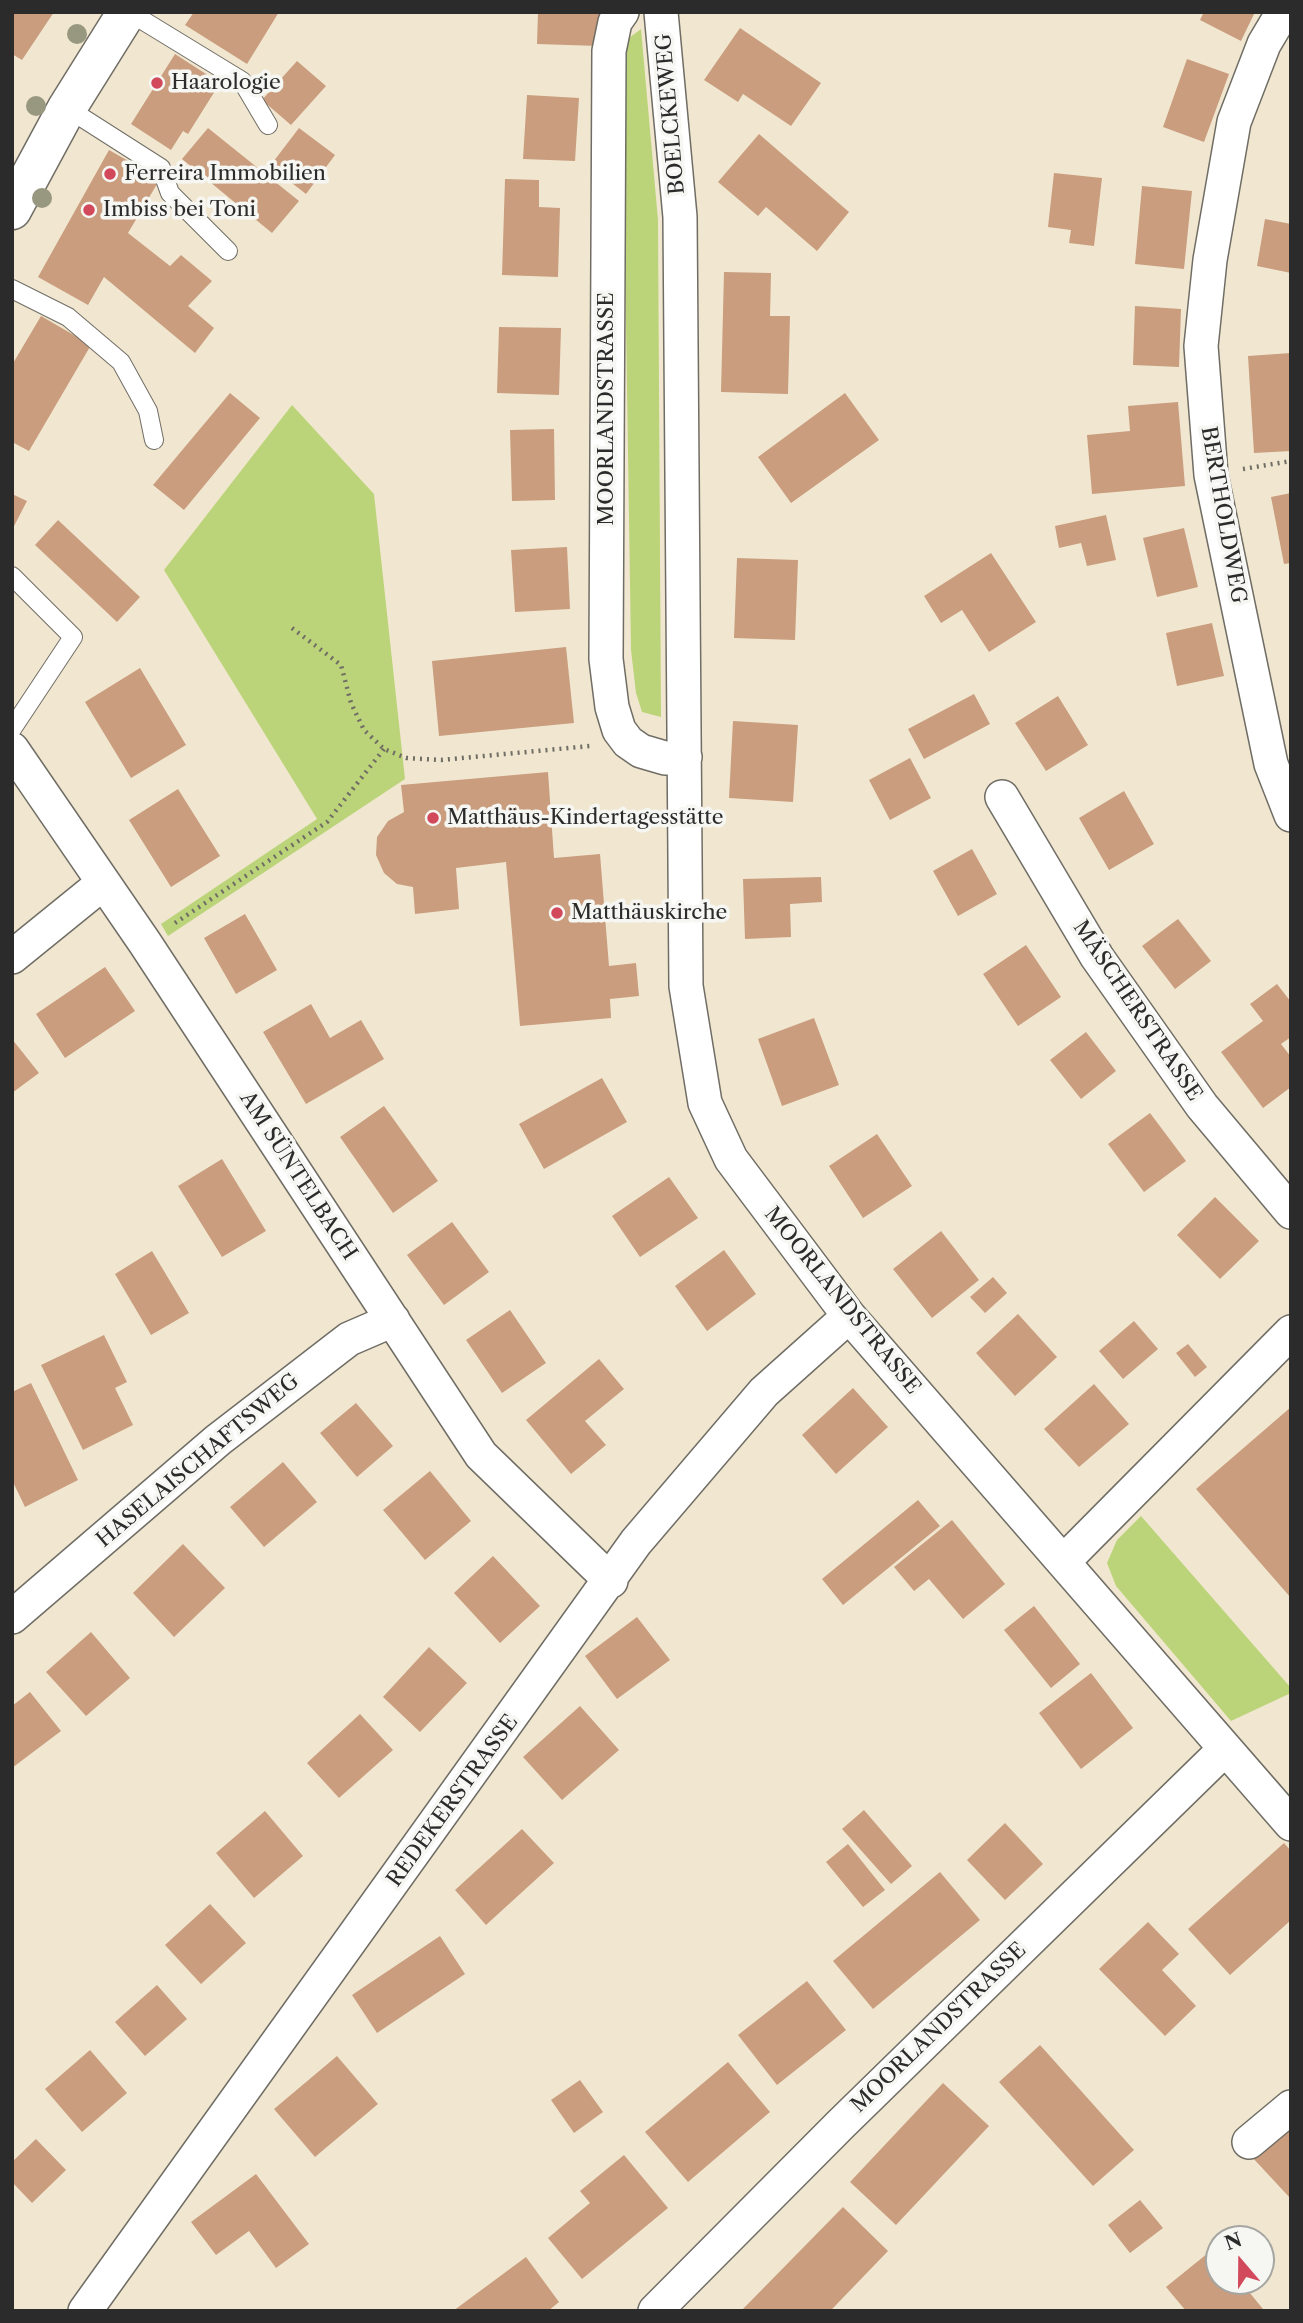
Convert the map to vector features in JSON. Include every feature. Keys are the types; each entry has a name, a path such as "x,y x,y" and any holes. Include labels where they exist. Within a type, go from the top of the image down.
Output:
{"street":[{"path":"12,210 67,108 128,12"},
{"name":"MOORLANDSTRASSE","path":"622,12 615,22 609,51 606,659 612,707 619,730 628,742"},
{"name":"BOELCKEWEG","path":"661,12 680,217"},
{"name":"BERTHOLDWEG","path":"1283,12 1264,44 1234,122 1210,260 1201,346 1211,475 1271,764 1291,815"},
{"name":"MOORLANDSTRASSE","path":"680,217 686,986 705,1103 731,1159 849,1316 1291,1824"},
{"path":"628,742 641,751 665,758 685,757"},
{"name":"AM SÜNTELBACH","path":"12,748 102,884 145,943 481,1455 611,1581"},
{"name":"MÄSCHERSTRASSE","path":"1002,797 1097,957 1202,1106 1291,1212"},
{"path":"12,957 102,884"},
{"name":"REDEKERSTRASSE","path":"85,2311 611,1581 636,1542 764,1392 849,1316"},
{"name":"HASELAISCHAFTSWEG","path":"12,1617 218,1440 349,1339 393,1320"},
{"path":"1063,1562 1291,1332"},
{"name":"MOORLANDSTRASSE","path":"655,2311 841,2124 1225,1749"},
{"path":"1249,2142 1291,2107"}],"lane":[{"path":"128,12 242,81 268,125"},
{"path":"67,108 162,168 170,193 228,251"},
{"path":"12,289 68,317 121,362 148,411 154,440"},
{"path":"12,576 73,637 12,729"}],"path":[{"path":"1211,475 1291,461"},
{"path":"292,628 341,665 351,703 364,730 384,749 406,758 441,760 628,742"},
{"path":"145,943 327,822 384,749"}],"green space":[{"path":"641,29 658,220 661,717 642,712 636,693 631,650 622,62 625,41"},
{"path":"292,405 374,494 405,779 168,936 161,924 317,819 164,570"},
{"path":"1141,1516 1291,1688 1291,1693 1231,1721 1116,1586 1107,1563 1117,1540"}],"building":[{"path":"12,12 54,12 22,60 12,54"},
{"path":"194,12 279,12 247,64 185,25"},
{"path":"538,12 601,12 599,46 537,44"},
{"path":"1204,12 1255,12 1241,41 1200,20"},
{"path":"740,28 821,83 791,126 743,94 738,102 704,80"},
{"path":"175,54 220,83 188,134 183,131 171,150 131,124"},
{"path":"1187,59 1229,74 1204,142 1163,127"},
{"path":"297,61 326,86 291,125 262,100"},
{"path":"527,95 579,98 575,161 523,159"},
{"path":"208,128 299,201 272,233 182,159"},
{"path":"299,128 335,155 306,194 270,166"},
{"path":"759,134 849,212 817,251 766,207 758,216 718,182"},
{"path":"109,150 160,179 128,233 170,266 181,255 212,281 188,306 214,328 195,353 104,277 88,305 38,277"},
{"path":"1054,173 1102,178 1094,246 1069,243 1071,230 1048,227"},
{"path":"505,179 539,180 539,207 560,208 558,277 502,275"},
{"path":"1142,186 1192,191 1184,269 1135,264"},
{"path":"1265,219 1291,224 1291,273 1257,266"},
{"path":"724,272 771,273 770,316 790,316 788,394 721,392"},
{"path":"1135,306 1181,309 1179,367 1133,365"},
{"path":"41,316 91,345 29,451 12,442 12,365"},
{"path":"499,327 561,328 559,395 497,393"},
{"path":"1291,353 1291,451 1254,453 1248,356"},
{"path":"230,393 260,418 184,510 153,485"},
{"path":"845,393 879,440 791,503 758,457"},
{"path":"1178,402 1185,486 1092,494 1087,435 1130,431 1128,406"},
{"path":"554,429 555,500 512,501 510,430"},
{"path":"1291,493 1291,563 1284,564 1271,497"},
{"path":"12,494 27,501 12,530"},
{"path":"1106,515 1116,560 1087,566 1081,543 1059,548 1055,526"},
{"path":"58,520 140,597 117,622 35,545"},
{"path":"1184,528 1198,587 1157,597 1143,538"},
{"path":"567,547 570,609 515,612 511,550"},
{"path":"991,553 1036,622 989,652 962,610 941,623 924,596"},
{"path":"737,558 798,560 795,640 734,638"},
{"path":"1212,623 1224,676 1177,686 1166,633"},
{"path":"566,647 574,723 439,736 432,661"},
{"path":"140,668 186,745 131,778 85,702"},
{"path":"974,694 990,724 924,759 908,729"},
{"path":"1058,696 1088,745 1046,771 1015,723"},
{"path":"733,721 798,725 793,802 729,798"},
{"path":"910,758 931,798 890,820 869,780"},
{"path":"548,772 554,858 600,854 609,966 636,963 639,996 610,999 611,1018 520,1026 506,862 456,868 459,909 415,914 413,887 397,884 384,873 376,855 377,837 388,821 404,812 401,785"},
{"path":"178,789 220,856 171,887 129,820"},
{"path":"1124,791 1154,844 1109,870 1079,818"},
{"path":"972,849 997,894 958,916 933,871"},
{"path":"821,877 822,902 790,904 791,937 745,939 743,879"},
{"path":"245,914 277,970 236,994 204,938"},
{"path":"1178,919 1211,961 1175,989 1142,946"},
{"path":"1026,945 1061,997 1018,1026 983,974"},
{"path":"105,967 135,1011 65,1058 36,1014"},
{"path":"1277,984 1291,1002 1291,1037 1281,1044 1291,1057 1291,1087 1263,1108 1221,1052 1263,1021 1250,1004"},
{"path":"311,1004 330,1038 361,1020 384,1059 306,1104 263,1032"},
{"path":"814,1018 839,1085 782,1106 758,1039"},
{"path":"1086,1032 1116,1071 1081,1099 1050,1060"},
{"path":"12,1039 39,1073 12,1093"},
{"path":"602,1078 627,1122 544,1169 519,1124"},
{"path":"384,1106 438,1181 393,1213 340,1137"},
{"path":"1150,1113 1186,1161 1144,1192 1108,1144"},
{"path":"877,1134 912,1186 863,1218 829,1166"},
{"path":"222,1159 266,1231 222,1257 178,1186"},
{"path":"669,1177 698,1218 640,1257 612,1216"},
{"path":"1215,1197 1259,1241 1220,1279 1177,1235"},
{"path":"452,1222 489,1272 444,1305 407,1255"},
{"path":"941,1231 979,1280 932,1318 893,1269"},
{"path":"724,1250 756,1294 707,1331 675,1286"},
{"path":"152,1251 189,1313 151,1335 115,1274"},
{"path":"993,1277 1007,1293 985,1313 970,1297"},
{"path":"510,1310 546,1363 502,1393 466,1340"},
{"path":"1018,1314 1057,1357 1015,1396 976,1353"},
{"path":"1134,1321 1158,1349 1123,1379 1099,1351"},
{"path":"104,1335 127,1382 115,1388 133,1425 83,1450 41,1365"},
{"path":"1188,1344 1207,1367 1195,1377 1176,1353"},
{"path":"599,1359 624,1389 585,1421 606,1445 571,1474 526,1420"},
{"path":"31,1383 78,1480 25,1507 12,1480 12,1392"},
{"path":"1094,1384 1129,1424 1079,1467 1044,1429"},
{"path":"853,1388 888,1427 836,1474 802,1435"},
{"path":"356,1403 393,1446 357,1477 320,1433"},
{"path":"1291,1407 1290,1512 1291,1598 1196,1489"},
{"path":"283,1462 317,1502 264,1547 230,1507"},
{"path":"430,1471 471,1521 425,1560 383,1510"},
{"path":"918,1500 940,1526 843,1605 822,1579"},
{"path":"952,1520 1005,1584 963,1619 929,1579 914,1591 894,1567"},
{"path":"183,1544 225,1588 174,1637 133,1593"},
{"path":"493,1556 540,1606 500,1643 454,1593"},
{"path":"1034,1606 1080,1664 1051,1688 1004,1630"},
{"path":"637,1617 670,1660 617,1699 585,1656"},
{"path":"91,1632 130,1678 86,1716 46,1672"},
{"path":"429,1647 467,1683 420,1732 383,1697"},
{"path":"1091,1673 1133,1728 1081,1769 1039,1713"},
{"path":"30,1692 61,1731 12,1768 12,1706"},
{"path":"580,1706 619,1750 562,1800 523,1757"},
{"path":"360,1714 393,1750 339,1798 307,1763"},
{"path":"864,1810 912,1866 891,1884 842,1829"},
{"path":"265,1811 303,1856 254,1898 216,1853"},
{"path":"1005,1823 1043,1864 1005,1900 967,1860"},
{"path":"522,1829 554,1863 486,1925 455,1890"},
{"path":"1284,1843 1291,1851 1291,1920 1230,1975 1188,1929"},
{"path":"848,1844 885,1890 863,1907 826,1862"},
{"path":"940,1872 980,1920 873,2009 833,1961"},
{"path":"210,1904 246,1943 201,1984 165,1945"},
{"path":"1148,1922 1179,1954 1162,1970 1196,2006 1165,2036 1099,1969"},
{"path":"440,1936 465,1974 377,2033 352,1995"},
{"path":"807,1981 846,2030 777,2085 738,2035"},
{"path":"157,1985 187,2019 145,2056 115,2022"},
{"path":"1040,2045 1134,2150 1093,2186 999,2082"},
{"path":"90,2050 127,2093 82,2132 45,2089"},
{"path":"337,2056 378,2104 315,2157 274,2109"},
{"path":"728,2062 770,2112 688,2182 645,2132"},
{"path":"580,2080 603,2112 574,2133 551,2100"},
{"path":"943,2083 989,2126 896,2225 850,2182"},
{"path":"1291,2118 1291,2199 1251,2156"},
{"path":"36,2139 66,2170 32,2203 12,2182 12,2162"},
{"path":"624,2155 668,2208 582,2279 548,2238 590,2203 580,2191"},
{"path":"256,2174 309,2244 276,2268 249,2231 216,2255 191,2222"},
{"path":"1140,2200 1163,2228 1130,2253 1108,2225"},
{"path":"843,2207 888,2251 836,2305 830,2311 741,2311"},
{"path":"1205,2255 1205,2295 1252,2295 1263,2309 1186,2311 1166,2287"},
{"path":"526,2257 559,2302 548,2311 453,2311"}],"place":[{"name":"Haarologie","path":"157,83"},
{"name":"Ferreira Immobilien","path":"110,174"},
{"name":"Imbiss bei Toni","path":"89,210"},
{"name":"Matthäus-Kindertagesstätte","path":"433,818"},
{"name":"Matthäuskirche","path":"557,913"}]}
